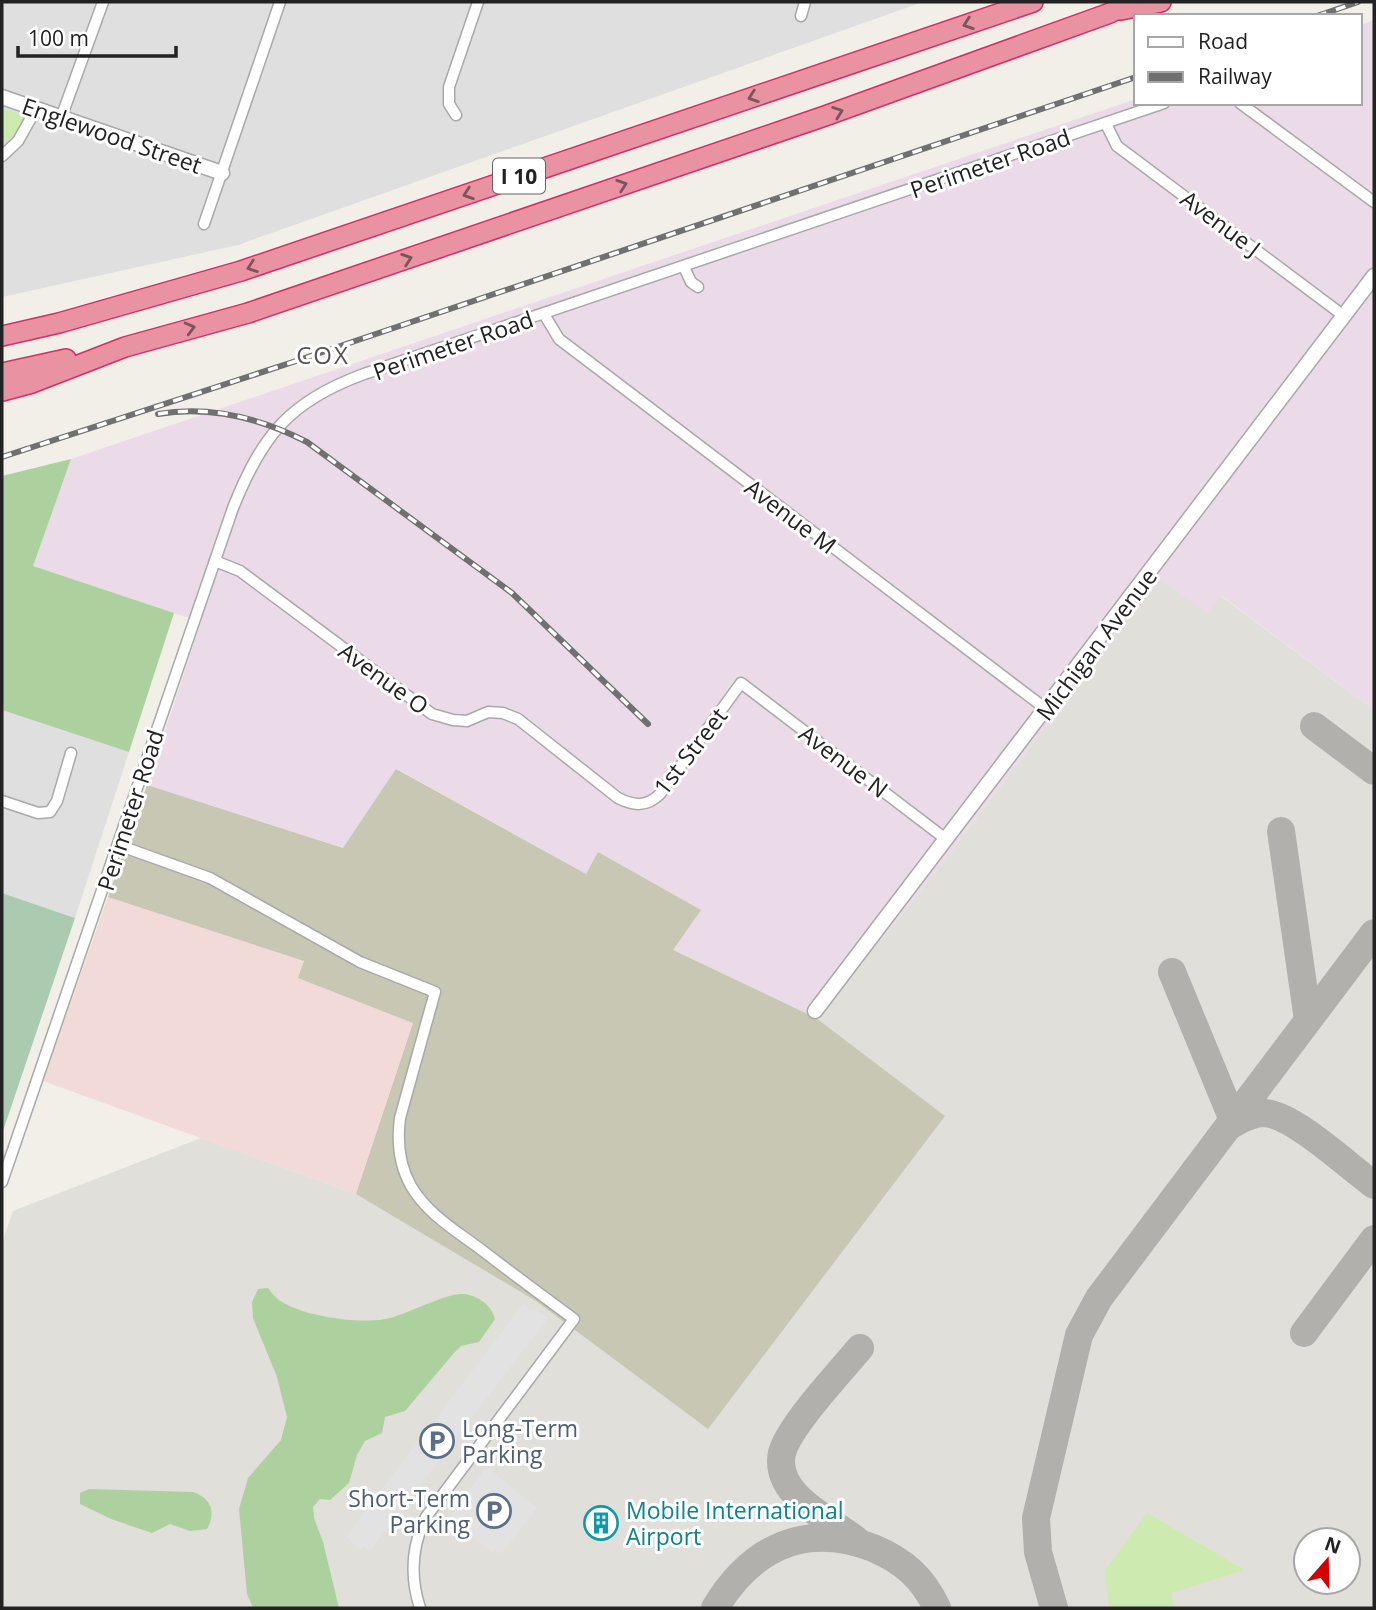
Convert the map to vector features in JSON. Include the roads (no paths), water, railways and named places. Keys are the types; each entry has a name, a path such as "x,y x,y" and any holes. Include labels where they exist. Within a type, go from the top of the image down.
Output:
{"highway":[{"name":"I 10","path":"2,336 59,323 241,271 1033,2"},
{"name":"I 10","path":"2,373 125,346 248,313 825,117 1110,13 1132,2"},
{"path":"1110,13 1161,2"},
{"path":"2,391 32,383 125,346"}],"street":[{"path":"61,118 103,2"},
{"path":"204,224 280,2"},
{"path":"456,116 449,104 449,87 478,2"},
{"path":"802,16 805,2"},
{"name":"Englewood Street","path":"2,97 222,173"},
{"name":"Perimeter Road","path":"2,1182 233,508 254,461 277,427 310,399 364,374 1158,105"},
{"path":"1243,105 1374,202"},
{"path":"2,156 18,141 36,109"},
{"name":"Avenue J","path":"1106,124 1117,146 1344,316"},
{"path":"684,267 691,282 698,287"},
{"name":"Michigan Avenue","path":"815,1011 1374,276"},
{"name":"Avenue M","path":"544,314 559,339 1046,709"},
{"name":"Avenue O","path":"215,561 240,570 432,715 467,721 488,712 503,713 518,719 629,804"},
{"name":"1st Street","path":"629,804 647,803 660,794 741,683"},
{"name":"Avenue N","path":"741,683 947,840"},
{"path":"2,801 38,813 50,812 57,802 71,753"},
{"path":"118,845 210,878 360,962 435,992 400,1118 400,1153 411,1186 426,1206 452,1228 574,1319 426,1517 414,1556 413,1580 419,1608"}],"railway":[{"path":"1323,14 1358,2"},
{"path":"2,457 293,362 1134,78"},
{"path":"158,414 197,411 235,416 271,426 307,442 512,593 648,724"}],"place":[{"name":"Long-Term Parking","path":"437,1441"},
{"name":"Short-Term Parking","path":"494,1511"},
{"name":"Mobile International Airport","path":"601,1523"}],"district":[{"name":"COX","path":"323,354"}]}
